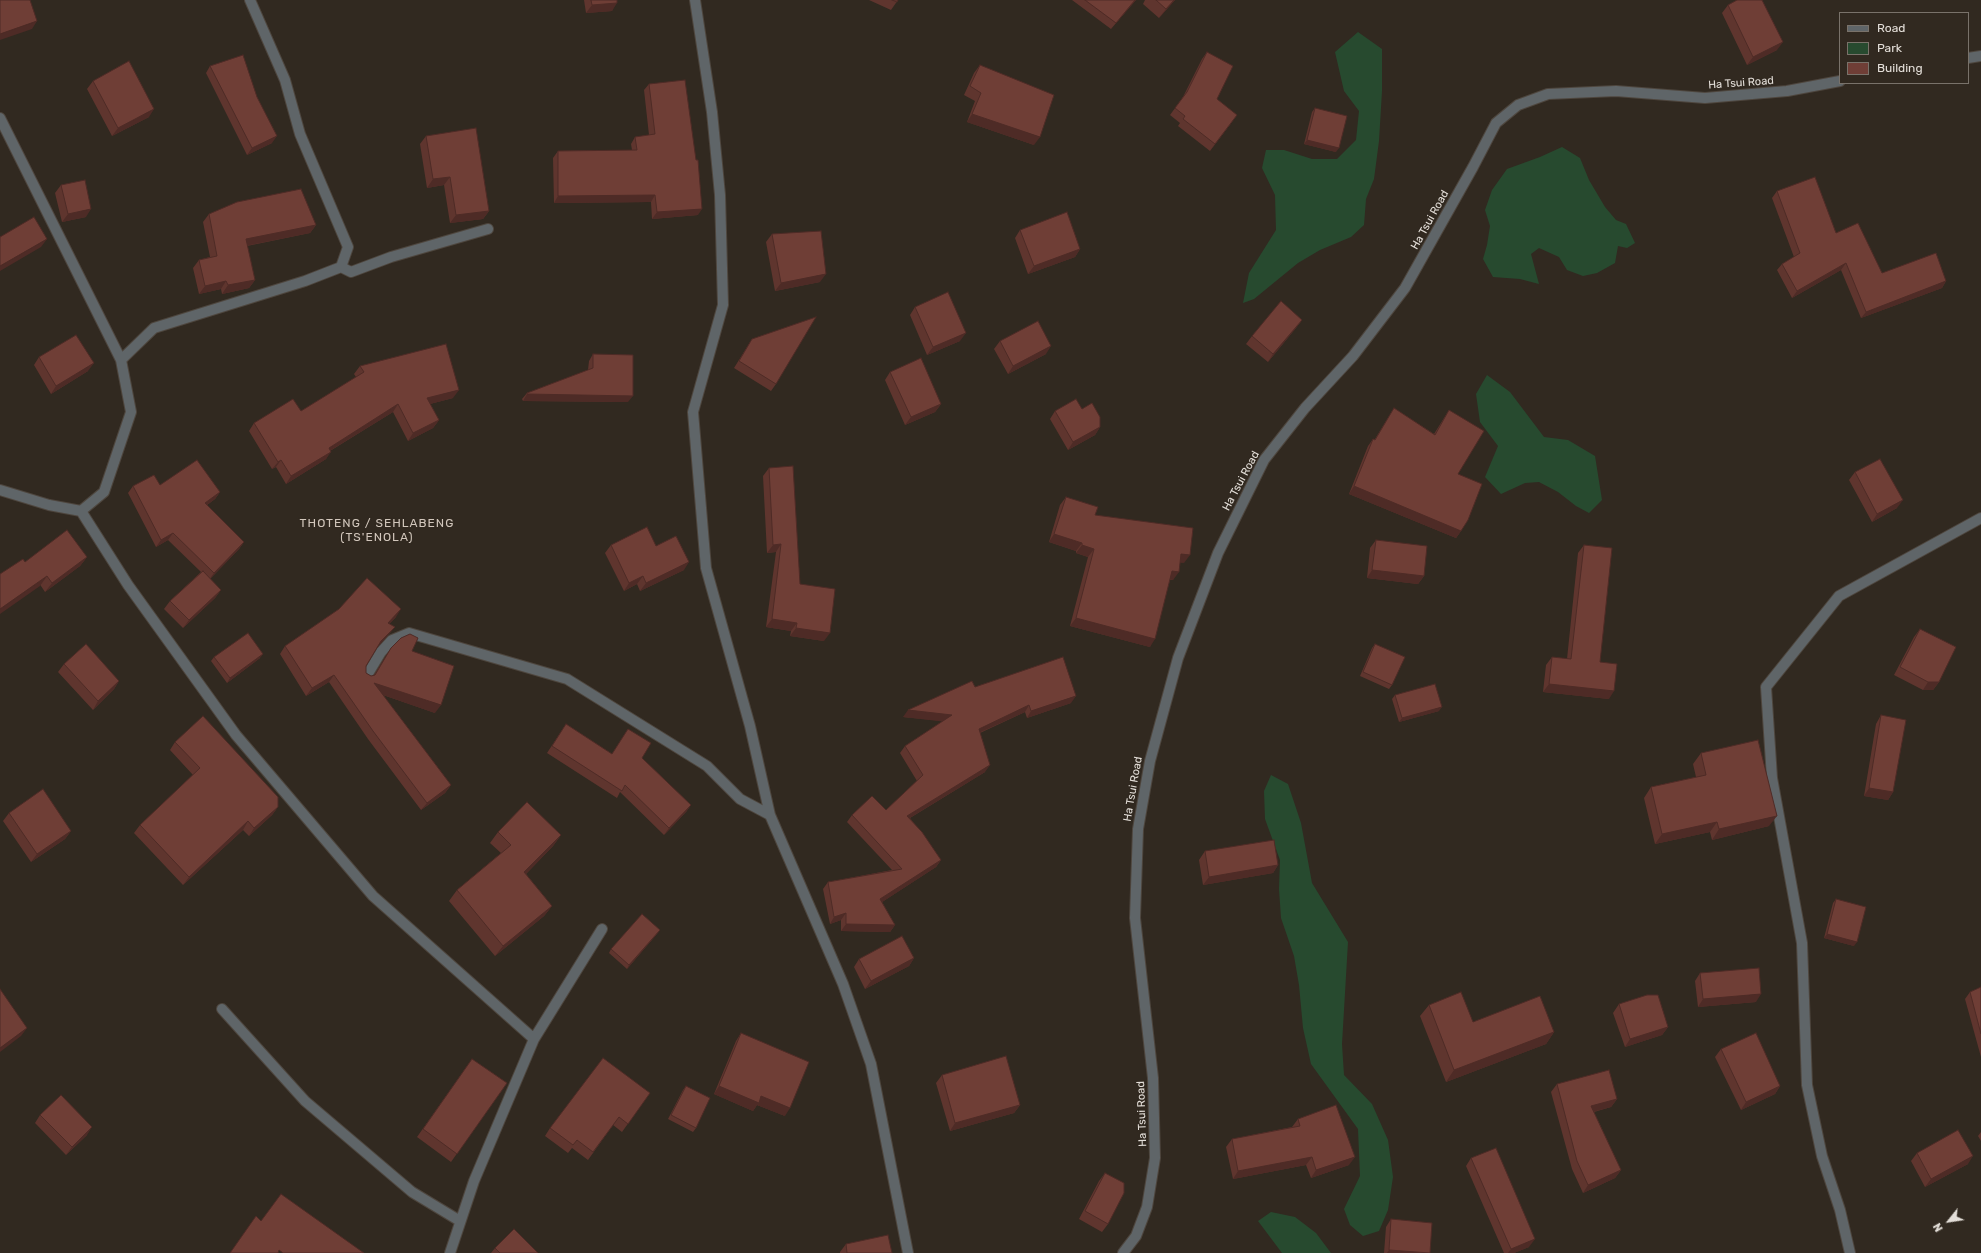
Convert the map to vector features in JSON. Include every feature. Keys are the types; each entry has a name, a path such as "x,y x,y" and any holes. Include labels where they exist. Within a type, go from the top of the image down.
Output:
{"street":[{"path":"250,0 285,80 300,134 348,247 341,267"},
{"path":"695,0 712,112 720,195 723,305 693,412 706,568 750,726 770,815 843,984 871,1064 908,1253"},
{"path":"1969,58 1981,56"},
{"name":"Ha Tsui Road","path":"1123,1253 1136,1236 1147,1207 1155,1158 1153,1078 1135,918 1138,829 1150,761 1178,658 1191,623 1218,553 1264,460 1305,408 1353,356 1405,288 1496,123 1518,105 1548,94 1616,91 1705,98 1787,91 1839,82"},
{"path":"0,118 120,360 131,412 104,492 81,511"},
{"path":"120,360 154,328 304,281 341,267 351,272 391,258 488,229"},
{"path":"0,490 49,505 81,511 128,585 236,735 373,896 534,1039"},
{"path":"1850,1253 1840,1210 1822,1156 1807,1085 1802,943 1772,778 1766,688 1839,596 1981,518"},
{"path":"366,677 381,652 392,640 409,633 567,680 707,766 740,799 770,815"},
{"path":"450,1253 474,1181 534,1039 602,929"},
{"path":"222,1009 306,1101 412,1192 460,1221"}],"green space":[{"path":"1358,32 1382,49 1382,91 1379,141 1374,179 1366,199 1364,225 1351,237 1320,250 1298,263 1254,299 1243,303 1249,273 1276,230 1275,195 1262,168 1266,150 1284,150 1312,159 1337,159 1356,140 1359,111 1344,91 1335,52"},
{"path":"1562,147 1580,158 1589,180 1605,207 1616,220 1626,224 1635,243 1627,248 1618,246 1615,263 1597,273 1583,276 1567,270 1559,257 1539,248 1531,254 1539,284 1520,279 1493,277 1483,259 1490,226 1485,210 1492,190 1507,169"},
{"path":"1487,375 1510,392 1544,437 1568,440 1595,456 1602,500 1589,513 1576,506 1558,492 1539,482 1525,483 1501,494 1485,477 1498,446 1480,422 1476,394"},
{"path":"1271,775 1288,784 1301,823 1312,883 1348,942 1342,1044 1344,1075 1372,1104 1388,1140 1393,1177 1388,1210 1379,1231 1363,1236 1350,1225 1344,1209 1360,1176 1358,1129 1311,1064 1303,1028 1299,985 1294,956 1281,918 1279,889 1280,860 1265,819 1264,791"},
{"path":"1271,1212 1295,1217 1316,1233 1331,1253 1282,1253 1258,1221"}],"building":[{"path":"0,0 30,0 37,21 0,34"},
{"path":"591,0 617,0 617,3 592,5"},
{"path":"1085,0 1135,0 1116,23"},
{"path":"1156,0 1174,0 1166,9"},
{"path":"1737,0 1762,0 1783,42 1753,57 1728,5"},
{"path":"1207,52 1233,66 1217,99 1237,115 1215,144 1183,119 1185,116 1175,108 1187,92"},
{"path":"243,55 257,97 277,136 252,148 210,66"},
{"path":"129,61 154,109 118,128 93,81"},
{"path":"980,65 1054,95 1040,137 972,114 981,93 970,86"},
{"path":"685,80 696,160 698,160 702,209 657,212 655,195 558,196 558,151 637,150 635,137 655,134 649,84"},
{"path":"1315,108 1347,116 1339,148 1307,140"},
{"path":"476,128 489,211 456,215 450,177 433,179 426,136"},
{"path":"1815,177 1836,233 1858,223 1882,273 1936,253 1946,281 1866,312 1846,263 1797,291 1782,264 1800,253 1777,191"},
{"path":"85,180 91,209 68,214 61,185"},
{"path":"301,189 316,225 246,239 255,280 228,285 226,281 205,286 199,260 217,256 209,214 237,202"},
{"path":"1067,212 1080,249 1034,266 1020,230"},
{"path":"34,217 47,239 0,266 0,237"},
{"path":"821,231 826,274 781,283 772,234"},
{"path":"948,292 966,333 933,347 915,307"},
{"path":"1281,301 1302,320 1273,354 1252,336"},
{"path":"816,317 776,384 739,361 752,339"},
{"path":"1038,321 1051,346 1013,366 1000,341"},
{"path":"76,335 94,363 56,386 39,357"},
{"path":"446,344 459,390 427,398 439,420 413,433 398,404 329,448 331,452 291,476 281,460 278,462 254,423 293,399 301,411 364,372 360,366"},
{"path":"593,354 633,355 633,396 527,394 593,368"},
{"path":"921,358 941,404 911,417 890,372"},
{"path":"1076,399 1082,409 1092,403 1100,417 1100,427 1073,442 1055,411"},
{"path":"1394,408 1435,435 1449,410 1484,431 1458,474 1482,484 1468,520 1461,531 1354,486 1373,439 1375,440"},
{"path":"1880,459 1903,500 1877,514 1855,472"},
{"path":"197,460 220,492 205,503 244,542 214,573 173,533 161,540 133,486 154,475 160,485"},
{"path":"793,466 800,584 835,589 830,633 796,628 797,623 772,619 781,544 773,545 769,468"},
{"path":"1066,497 1098,507 1095,515 1193,528 1190,555 1181,554 1179,572 1172,571 1155,639 1076,618 1094,549 1082,545 1082,543 1054,534"},
{"path":"647,527 656,546 676,536 689,562 646,583 643,576 629,583 611,545"},
{"path":"67,530 87,557 52,583 47,576 0,609 0,574 23,559 25,562"},
{"path":"1376,540 1427,546 1424,576 1372,570"},
{"path":"1584,545 1612,548 1600,662 1617,664 1614,691 1549,684 1552,657 1571,659"},
{"path":"203,571 221,590 189,620 170,601"},
{"path":"367,578 401,609 388,623 395,627 381,641 366,666 366,673 371,676 375,675 391,648 401,638 410,634 418,638 412,651 454,666 441,705 374,683 451,785 427,803 373,731 334,675 312,688 285,646 339,609"},
{"path":"1920,629 1956,647 1939,682 1928,682 1900,667"},
{"path":"248,633 263,654 230,678 214,657"},
{"path":"86,644 119,681 98,701 64,664"},
{"path":"1375,644 1405,657 1392,685 1363,672"},
{"path":"1063,657 1076,696 1031,711 1029,705 979,729 990,765 907,816 922,832 941,860 880,899 895,925 846,924 846,913 834,917 828,882 902,869 852,815 872,796 886,810 923,775 905,746 952,715 908,710 972,681 975,687"},
{"path":"1435,684 1442,707 1402,718 1395,695"},
{"path":"1881,715 1906,720 1893,792 1869,788"},
{"path":"203,716 278,797 278,807 254,828 248,821 189,877 140,825 200,768 175,742"},
{"path":"566,724 612,754 628,729 651,743 642,758 691,805 669,828 625,785 622,791 552,746"},
{"path":"1758,740 1777,816 1719,829 1717,822 1662,834 1651,787 1706,775 1701,753"},
{"path":"43,789 71,831 37,854 9,813"},
{"path":"527,802 561,835 524,872 552,906 503,946 457,890 511,845 498,832"},
{"path":"1274,840 1278,865 1209,877 1205,851"},
{"path":"1836,899 1866,907 1857,942 1827,934"},
{"path":"642,914 660,930 629,965 611,949"},
{"path":"902,936 914,958 871,981 859,959"},
{"path":"1759,968 1761,994 1703,999 1700,973"},
{"path":"1981,987 1981,1034 1970,992"},
{"path":"0,989 27,1028 0,1048"},
{"path":"1461,992 1473,1022 1540,996 1554,1032 1454,1070 1429,1005"},
{"path":"1647,995 1658,995 1668,1027 1630,1039 1619,1004"},
{"path":"741,1033 809,1062 790,1108 761,1096 759,1103 719,1086"},
{"path":"1756,1033 1780,1086 1746,1102 1721,1049"},
{"path":"1006,1056 1020,1105 955,1123 942,1075"},
{"path":"603,1058 650,1093 628,1124 619,1117 593,1152 577,1140 573,1145 550,1128"},
{"path":"472,1059 507,1083 457,1154 423,1129"},
{"path":"1609,1070 1617,1099 1591,1106 1621,1170 1588,1185 1577,1161 1557,1084"},
{"path":"686,1086 710,1098 696,1128 671,1115"},
{"path":"61,1095 92,1127 72,1147 40,1115"},
{"path":"1336,1105 1355,1157 1316,1170 1312,1157 1238,1171 1232,1139 1300,1126 1298,1119"},
{"path":"1958,1130 1973,1156 1931,1179 1917,1153"},
{"path":"1496,1148 1535,1239 1511,1249 1471,1158"},
{"path":"1105,1173 1124,1183 1124,1193 1108,1224 1085,1211"},
{"path":"281,1194 364,1253 283,1253 279,1250 278,1253 230,1253 256,1216 261,1221"},
{"path":"1391,1219 1432,1223 1430,1253 1389,1250"},
{"path":"514,1229 538,1253 500,1253 495,1248"},
{"path":"888,1235 892,1253 847,1253 846,1244"}],"district":[{"name":"THOTENG / SEHLABENG (TS'ENOLA)","path":"377,531"}]}
